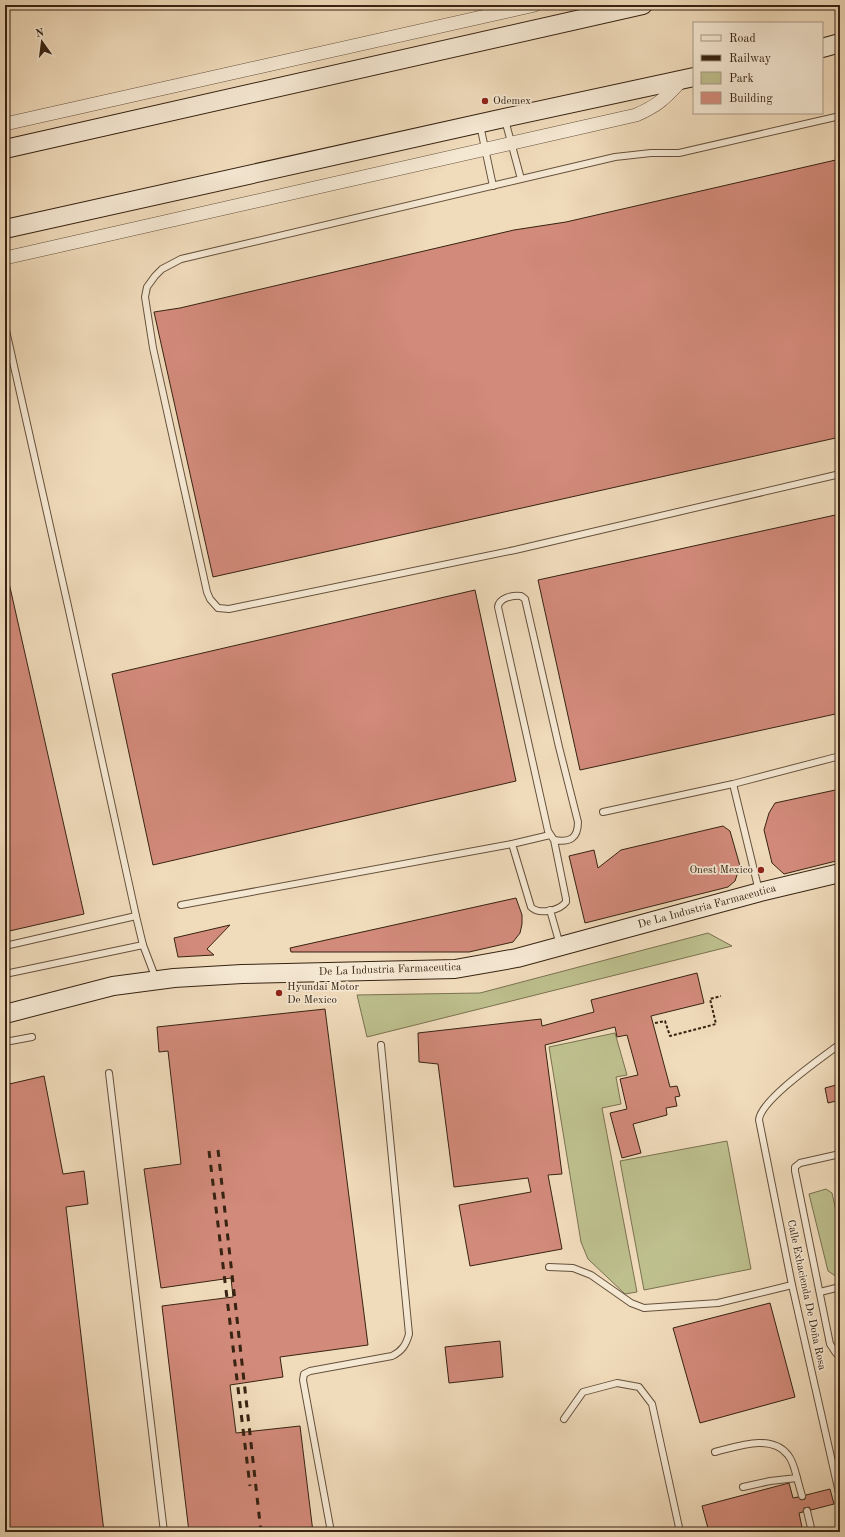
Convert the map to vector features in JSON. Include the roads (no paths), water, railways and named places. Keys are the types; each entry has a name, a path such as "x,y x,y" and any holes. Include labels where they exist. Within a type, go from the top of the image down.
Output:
{"main road":[{"path":"5,149 643,5"},
{"path":"823,48 840,43"},
{"path":"5,230 479,123 688,78"},
{"name":"De La Industria Farmaceutica","path":"5,1014 113,986 174,978 222,974 455,969 517,958 760,892 840,873"}],"street":[{"path":"5,124 535,5"},
{"path":"5,258 636,115 654,107 688,78"}],"lane":[{"path":"840,116 679,153 651,153 615,157 181,259 155,276 147,287 145,297 152,348 207,592 210,599 218,608 229,609 515,550 840,474"},
{"path":"504,118 521,178"},
{"path":"479,123 493,186"},
{"path":"5,326 136,916 143,945 156,981"},
{"path":"181,905 512,844 552,838 562,842 572,839 576,834 578,822 524,599 521,596 502,600 499,602 498,607 552,838 566,902 563,906 542,912 531,907 512,844"},
{"path":"603,812 732,784 840,756"},
{"path":"732,784 760,892"},
{"path":"550,910 560,946"},
{"path":"5,946 136,916"},
{"path":"5,974 143,945"},
{"path":"5,1042 32,1037"},
{"name":"Calle Exhacienda De Doña Rosa","path":"840,1044 797,1076 770,1100 761,1111 759,1120 792,1285 840,1497"},
{"path":"331,1532 303,1380 304,1374 310,1371 392,1356 400,1352 404,1346 408,1334 381,1045"},
{"path":"109,1073 164,1532"},
{"path":"840,1154 800,1163 795,1168 830,1344 840,1356"},
{"path":"549,1267 573,1268 590,1275 631,1303 644,1308 718,1303 792,1285"},
{"path":"820,1292 840,1287"},
{"path":"564,1419 583,1392 617,1383 639,1387 652,1404 680,1532"},
{"path":"714,1452 748,1444 765,1443 774,1445 788,1454 792,1462 802,1496"},
{"path":"743,1487 770,1481 797,1478"},
{"path":"807,1511 812,1532"}],"railway":[{"path":"218,1150 261,1532"},
{"path":"209,1151 250,1486"}],"place":[{"name":"Odemex","path":"485,101"},
{"name":"Onest Mexico","path":"761,870"},
{"name":"Hyundai Motor De Mexico","path":"279,993"}]}
